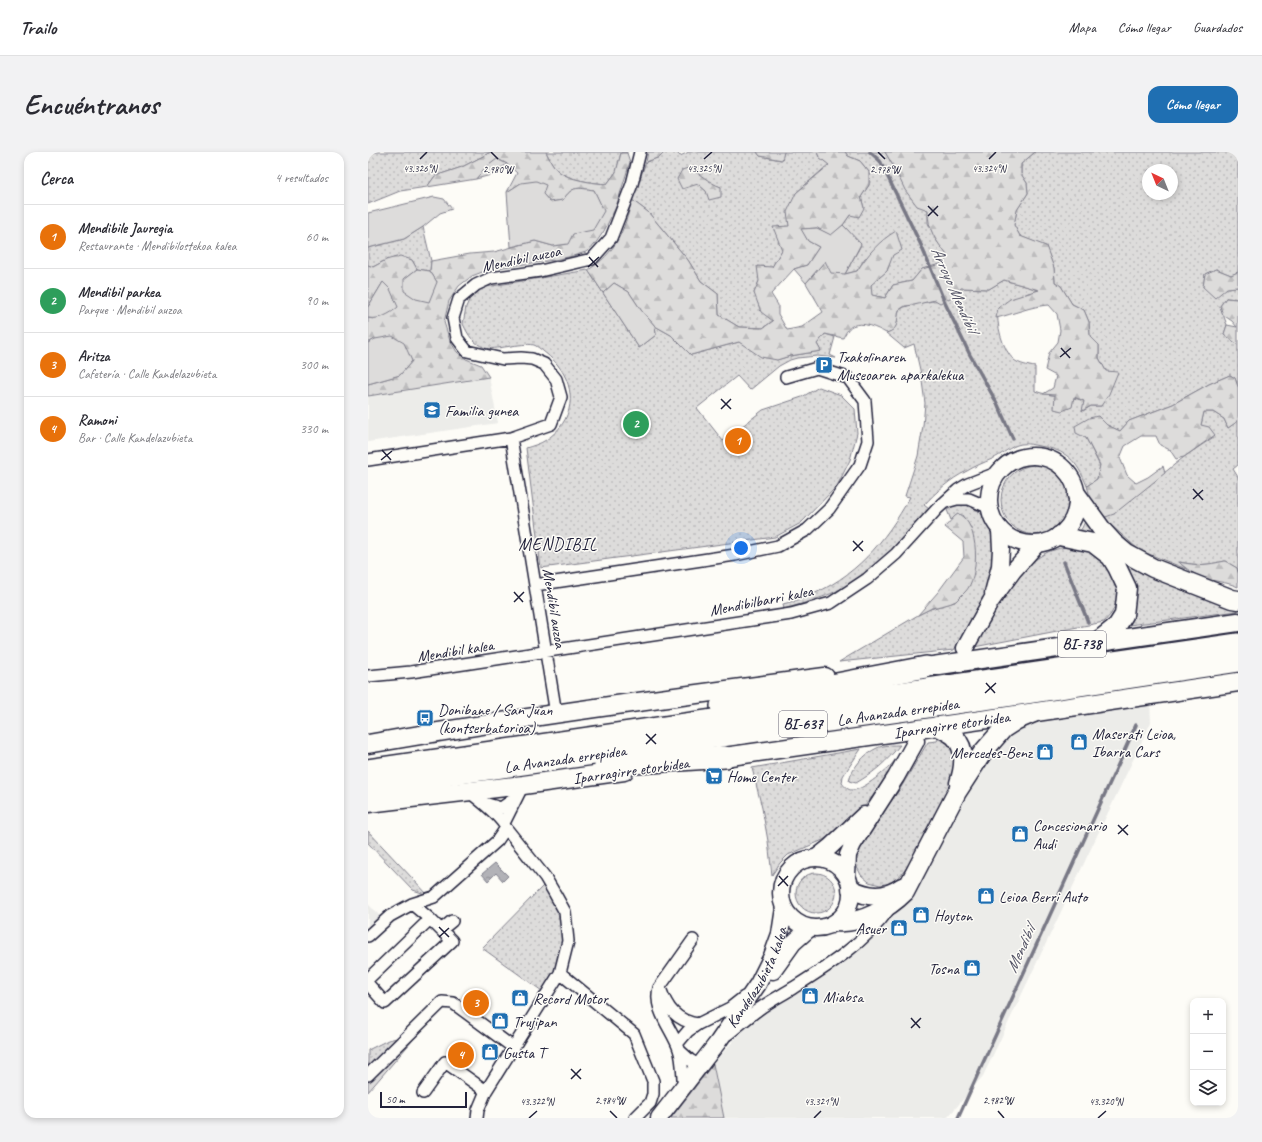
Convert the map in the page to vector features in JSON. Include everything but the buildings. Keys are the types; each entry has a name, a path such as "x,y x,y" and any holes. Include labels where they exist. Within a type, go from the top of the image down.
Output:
{"highway":[{"name":"La Avanzada errepidea","path":"368,770 1238,644"},
{"name":"La Avanzada errepidea","path":"368,786 1019,694 1238,661"},
{"path":"460,757 545,736 708,708 926,667"},
{"path":"1019,694 1238,672"},
{"path":"431,777 725,757"}],"main road":[{"path":"1078,495 1103,531 1127,554 1153,568 1238,600"},
{"path":"1059,536 1093,543 1111,557 1127,588 1124,615 1117,626 1097,641"},
{"name":"BI-738","path":"926,667 1097,641 1238,622"},
{"path":"368,744 556,714 728,690 824,677 926,667"},
{"path":"837,922 865,918 895,901 905,892 957,792 983,752 1003,729 1017,720 1036,712 1238,682"},
{"name":"Iparragirre etorbidea","path":"368,803 468,791 520,791 725,757 1036,712"},
{"path":"937,726 954,736 962,749 964,762 957,792"},
{"path":"849,882 867,895 880,896 900,888 911,880"}],"street":[{"name":"Mendibil auzoa","path":"556,714 511,438 551,424 561,397 556,379 544,364 532,359 503,359 467,351 457,338 453,318 459,299 476,285 491,278 540,271 592,259 611,238 632,184 640,152"},
{"path":"535,585 735,555 778,546 807,530 829,509 860,465 868,441 865,401 848,378 817,368 786,377"},
{"path":"368,460 511,438"},
{"path":"1038,456 1052,460 1064,468 1073,480 1078,495 1074,518 1068,528 1059,536 1048,542 1037,544 1023,543 1011,538 1000,530 994,520 990,508 990,495 993,483 999,472 1010,462 1023,457 1038,456"},
{"name":"Mendibilbarri kalea","path":"546,652 791,614 831,602 867,579 896,554 937,509 958,490 968,484 999,472"},
{"path":"945,502 957,499 969,499 990,508"},
{"path":"991,601 1000,566 1000,530"},
{"path":"965,648 991,601 1013,571 1037,544"},
{"name":"Mendibil kalea","path":"368,676 411,672 546,652"},
{"path":"849,882 843,869 837,864 824,858 801,861 784,877 781,900 788,915 794,921 802,926 810,928 824,928 837,922 847,911 850,904 848,856 853,844 896,777 916,741"},
{"path":"816,858 830,848 857,822 896,777"},
{"path":"468,791 483,803 505,826 545,877 565,912 568,941 560,973 486,1091 478,1110 477,1118"},
{"path":"483,803 501,808 520,791"},
{"path":"368,936 390,916 412,904 434,897 497,841 520,791"},
{"path":"718,1042 760,1008 852,948 881,920 895,901"},
{"path":"368,984 385,1003 452,941 430,919 412,904"},
{"name":"Kandelazubieta kalea","path":"659,1118 718,1042 758,984 772,956 780,934 784,908"},
{"path":"368,979 430,919"},
{"path":"441,930 452,921"},
{"name":"Kandelazubieta kalea","path":"718,1042 748,1010 793,943 810,928"},
{"path":"693,940 659,988 657,995 663,1018 679,1048 690,1060 700,1066"},
{"path":"560,973 634,1034 653,1082 653,1094 650,1103 635,1118"},
{"path":"684,1087 679,1048 688,1031 698,1024 730,1008 758,984"},
{"path":"659,988 667,1004 678,1017 690,1023 698,1024"},
{"path":"368,1075 442,1002 453,1003 514,1048"},
{"path":"423,1093 445,1062 486,1091"}],"shaded area":[{"name":"Familia gunea","path":"489,377 498,423 368,442 368,396"},
{"path":"1150,701 1151,722 983,1076 948,1117 724,1118 713,1064 754,1017 847,956 875,934 899,907 918,884 939,847 970,782 1000,739 1029,721"},
{"path":"368,904 380,916 368,927"}],"green space":[{"path":"368,152 491,152 462,167 435,176 427,187 400,191 368,204"},
{"path":"491,152 546,152 554,167 568,177 607,184 616,172 621,153 627,153 630,162 616,207 604,231 595,244 586,252 554,260 490,269 472,276 459,286 449,301 444,322 450,341 457,352 466,359 481,365 489,377 368,396 368,384 400,375 412,361 408,354 375,339 368,343 368,318 374,319 383,282 368,307 368,265 373,267 386,260 400,256 412,260 417,269 404,279 437,282 430,271 431,261 470,254 494,252 535,241 553,246 573,234 601,206 594,190 576,189 570,192 563,200 550,202 543,194 521,183 507,192 517,173 507,164 498,159 485,168 476,179 427,187 435,176 462,167"},
{"path":"546,152 627,153 621,153 616,172 607,184 568,177 554,167"},
{"path":"648,152 665,152 660,157 646,162"},
{"path":"665,152 676,152 680,156 689,152 757,152 760,156 781,160 784,152 817,152 819,157 829,164 796,193 782,250 772,267 759,281 754,293 773,321 763,328 739,327 719,315 718,294 701,281 688,260 648,212 632,200 646,162 660,157","holes":["694,171 712,184 721,187 706,191 698,184"]},
{"path":"757,152 784,152 782,160 760,156"},
{"path":"817,152 845,152 848,156 860,161 869,172 869,185 861,197 864,208 859,217 850,215 843,225 831,236 817,228 802,229 808,241 819,247 807,265 794,269 771,294 778,305 778,314 787,330 802,327 823,312 806,283 825,261 845,274 857,271 874,248 896,231 902,250 893,255 887,271 871,285 872,295 885,298 893,285 912,281 922,269 944,263 947,255 933,234 929,224 928,210 917,206 905,190 885,152 1035,152 1021,164 1021,174 1027,183 1028,193 1017,210 1014,225 1020,236 1046,246 1054,268 1055,282 1061,286 1072,304 1084,310 1089,322 1090,336 1099,345 1099,358 1106,371 1118,372 1109,394 1101,406 1091,406 1082,411 1084,401 1074,397 1072,407 1062,411 1054,409 1055,395 1043,394 1053,388 1056,376 1045,370 1049,353 1058,342 1060,330 1057,314 1049,305 1029,308 996,318 998,308 1010,299 1039,290 1004,280 989,289 961,288 952,297 940,303 935,300 905,306 899,310 897,324 894,329 886,333 870,326 861,324 856,325 849,328 843,338 825,334 817,344 821,351 790,356 777,360 761,357 739,342 691,355 671,335 655,326 641,310 629,292 614,283 603,293 588,270 606,256 618,240 626,222 632,200 648,212 688,260 701,281 718,294 719,315 739,327 763,328 773,321 761,312 754,293 759,281 757,266 772,267 782,250 773,227 789,226 787,212 796,193 829,165 819,157"},
{"path":"845,152 885,152 895,169 928,210 928,223 936,240 947,255 944,264 922,269 912,281 893,285 885,298 871,295 871,284 887,271 892,255 865,258 857,271 845,274 861,245 843,225 850,215 864,208 861,197 869,185 869,172 860,161 848,156"},
{"path":"1035,152 1238,152 1238,272 1231,275 1216,269 1205,274 1203,287 1238,288 1237,299 1226,298 1220,306 1227,325 1224,334 1238,345 1238,387 1235,378 1230,375 1209,384 1173,404 1129,421 1120,431 1107,425 1098,416 1086,438 1100,466 1097,479 1087,486 1075,463 1057,450 1030,444 1021,444 1013,447 961,474 933,495 924,505 929,509 879,562 857,580 830,594 784,609 783,604 803,598 824,589 854,569 867,557 890,529 910,497 905,496 918,456 925,403 921,374 914,344 904,348 886,333 895,327 899,310 910,305 951,297 961,288 989,289 1004,280 1039,290 1028,293 998,308 999,329 1006,349 1014,360 1024,365 1035,367 1035,391 1084,401 1083,411 1091,406 1101,406 1106,371 1099,358 1099,345 1090,336 1089,322 1084,310 1072,304 1061,286 1055,282 1054,268 1046,247 1020,236 1014,225 1017,210 1028,193 1027,183 1021,174 1021,164"},
{"path":"497,159 507,164 491,175 476,179 485,168"},
{"path":"688,168 721,187 721,197 709,200 706,191 698,184 682,189 677,179 682,170"},
{"path":"536,181 546,185 543,194 550,202 563,200 570,192 576,189 594,190 604,211 593,230 573,234 568,244 553,246 535,241 511,247 507,192 521,183"},
{"path":"434,197 444,199 452,209 440,213 423,227 404,239 368,248 368,213"},
{"path":"843,225 861,244 845,274 831,273 825,261 806,283 794,269 807,265 819,247 808,241 801,229 817,228 831,235"},
{"path":"423,227 431,261 430,271 417,269 412,260 386,260 373,267 368,265 368,248 404,239"},
{"path":"417,269 430,271 437,282 429,302 416,299 404,291 404,279"},
{"path":"1216,269 1231,275 1238,272 1238,288 1227,288 1215,298 1203,287 1205,274"},
{"path":"588,270 639,348 656,335 655,326 671,335 691,355 739,342 777,360 790,356 821,351 817,344 825,334 835,337 830,355 836,358 817,356 790,360 779,366 750,390 737,376 697,408 723,441 763,410 802,397 819,387 841,395 855,409 857,433 850,460 837,486 801,523 775,537 541,568 526,448 546,440 562,424 570,405 568,384 564,374 557,364 536,346 529,344 489,349 485,348 471,338 463,324 466,307 474,289"},
{"path":"383,282 390,289 398,307 384,316 368,318 368,307"},
{"path":"614,283 629,292 641,310 655,326 656,335 639,348 603,293"},
{"path":"1238,297 1238,345 1224,334 1227,325 1237,327 1232,321 1223,315 1220,306 1226,298 1237,299"},
{"path":"392,336 404,343 412,361 400,375 368,384 368,343 375,339"},
{"path":"1230,375 1235,378 1238,387 1238,421 1228,428 1224,419 1213,412 1204,412 1201,425 1209,427 1215,435 1184,457 1176,459 1170,450 1160,445 1156,436 1141,436 1125,446 1120,458 1127,475 1136,483 1148,477 1163,466 1165,473 1114,514 1103,518 1092,503 1087,486 1097,479 1100,465 1086,438 1076,433 1075,426 1089,418 1098,416 1107,425 1120,431 1129,421 1173,404 1209,384"},
{"path":"1204,412 1213,412 1224,419 1228,428 1238,421 1238,465 1233,469 1238,477 1238,573 1237,568 1225,561 1202,564 1180,562 1186,569 1139,550 1103,518 1114,513 1184,457 1215,436 1201,425"},
{"path":"1029,465 1043,465 1056,471 1065,480 1069,486 1071,500 1069,514 1061,525 1050,533 1043,535 1029,535 1022,533 1011,525 1003,514 1001,507 1001,493 1003,486 1011,475 1022,467"},
{"path":"960,504 975,509 985,518 991,530 994,544 994,560 988,589 982,604 954,650 839,662 918,615 930,609 955,602 971,528 962,515 958,514 951,520 947,510"},
{"path":"958,514 965,519 974,539 975,563 970,585 956,601 932,608 918,615 938,592 964,557 963,542 945,527"},
{"path":"1086,519 1103,538 1238,605 1238,611 1121,626 1134,592 1076,536"},
{"path":"1065,547 1079,548 1094,554 1107,565 1119,589 1119,598 1111,614 1104,622 974,647 1003,596 1021,572 1032,562 1046,553"},
{"path":"1225,561 1237,568 1238,587 1201,577 1191,572 1179,562 1202,564"},
{"path":"940,736 946,738 956,751 952,783 911,862 901,875 890,883 880,885 869,882 861,875 856,865 856,856 859,847 900,789 928,742 937,741"},
{"path":"906,744 889,775 861,811 842,828 823,840 788,855 780,863 772,875 762,808 752,768 861,749 843,776 842,783 849,789 856,790 873,780 888,768"},
{"path":"900,745 875,771 856,783 849,781 856,766 872,751 882,746"},
{"path":"368,831 428,895 413,890 368,843"},
{"path":"820,873 827,876 833,882 836,893 835,901 827,910 820,913 812,913 805,910 797,901 796,889 799,882 808,874"},
{"path":"544,885 562,915 564,943 556,972 542,991 482,948"},
{"path":"421,1017 425,1026 368,1092 368,1050 388,1040 397,1038"},
{"path":"713,1064 724,1118 671,1118"}],"water":[{"path":"495,863 508,876 503,881 496,873 488,881 482,874"}],"waterway":[{"name":"Arroyo Mendibil","path":"870,152 880,161 921,245 945,303 970,355 998,405 1013,439"},
{"name":"Arroyo Mendibil","path":"1064,562 1088,622"},
{"name":"Mendibil","path":"958,1118 1136,725"}],"place":[{"name":"Txakolinaren Museoaren aparkalekua","path":"824,365"},
{"name":"Familia gunea","path":"432,410"},
{"name":"Mendibil parkea","path":"636,424"},
{"name":"Mendibile Jauregia","path":"738,441"},
{"name":"Donibane / San Juan (kontserbatorioa)","path":"425,718"},
{"name":"Maserati Leioa, Ibarra Cars","path":"1079,742"},
{"name":"Mercedes-Benz","path":"1045,752"},
{"name":"Home Center","path":"714,776"},
{"name":"Concesionario Audi","path":"1020,834"},
{"name":"Leioa Berri Auto","path":"986,896"},
{"name":"Hoyton","path":"921,915"},
{"name":"Asuer","path":"899,928"},
{"name":"Tosna","path":"972,968"},
{"name":"Miabsa","path":"810,996"},
{"name":"Record Motor","path":"520,998"},
{"name":"Aritza","path":"476,1003"},
{"name":"Trujipan","path":"500,1021"},
{"name":"Gusta T","path":"490,1052"},
{"name":"Ramoni","path":"461,1055"}],"district":[{"name":"MENDIBIL","path":"558,544"}]}
